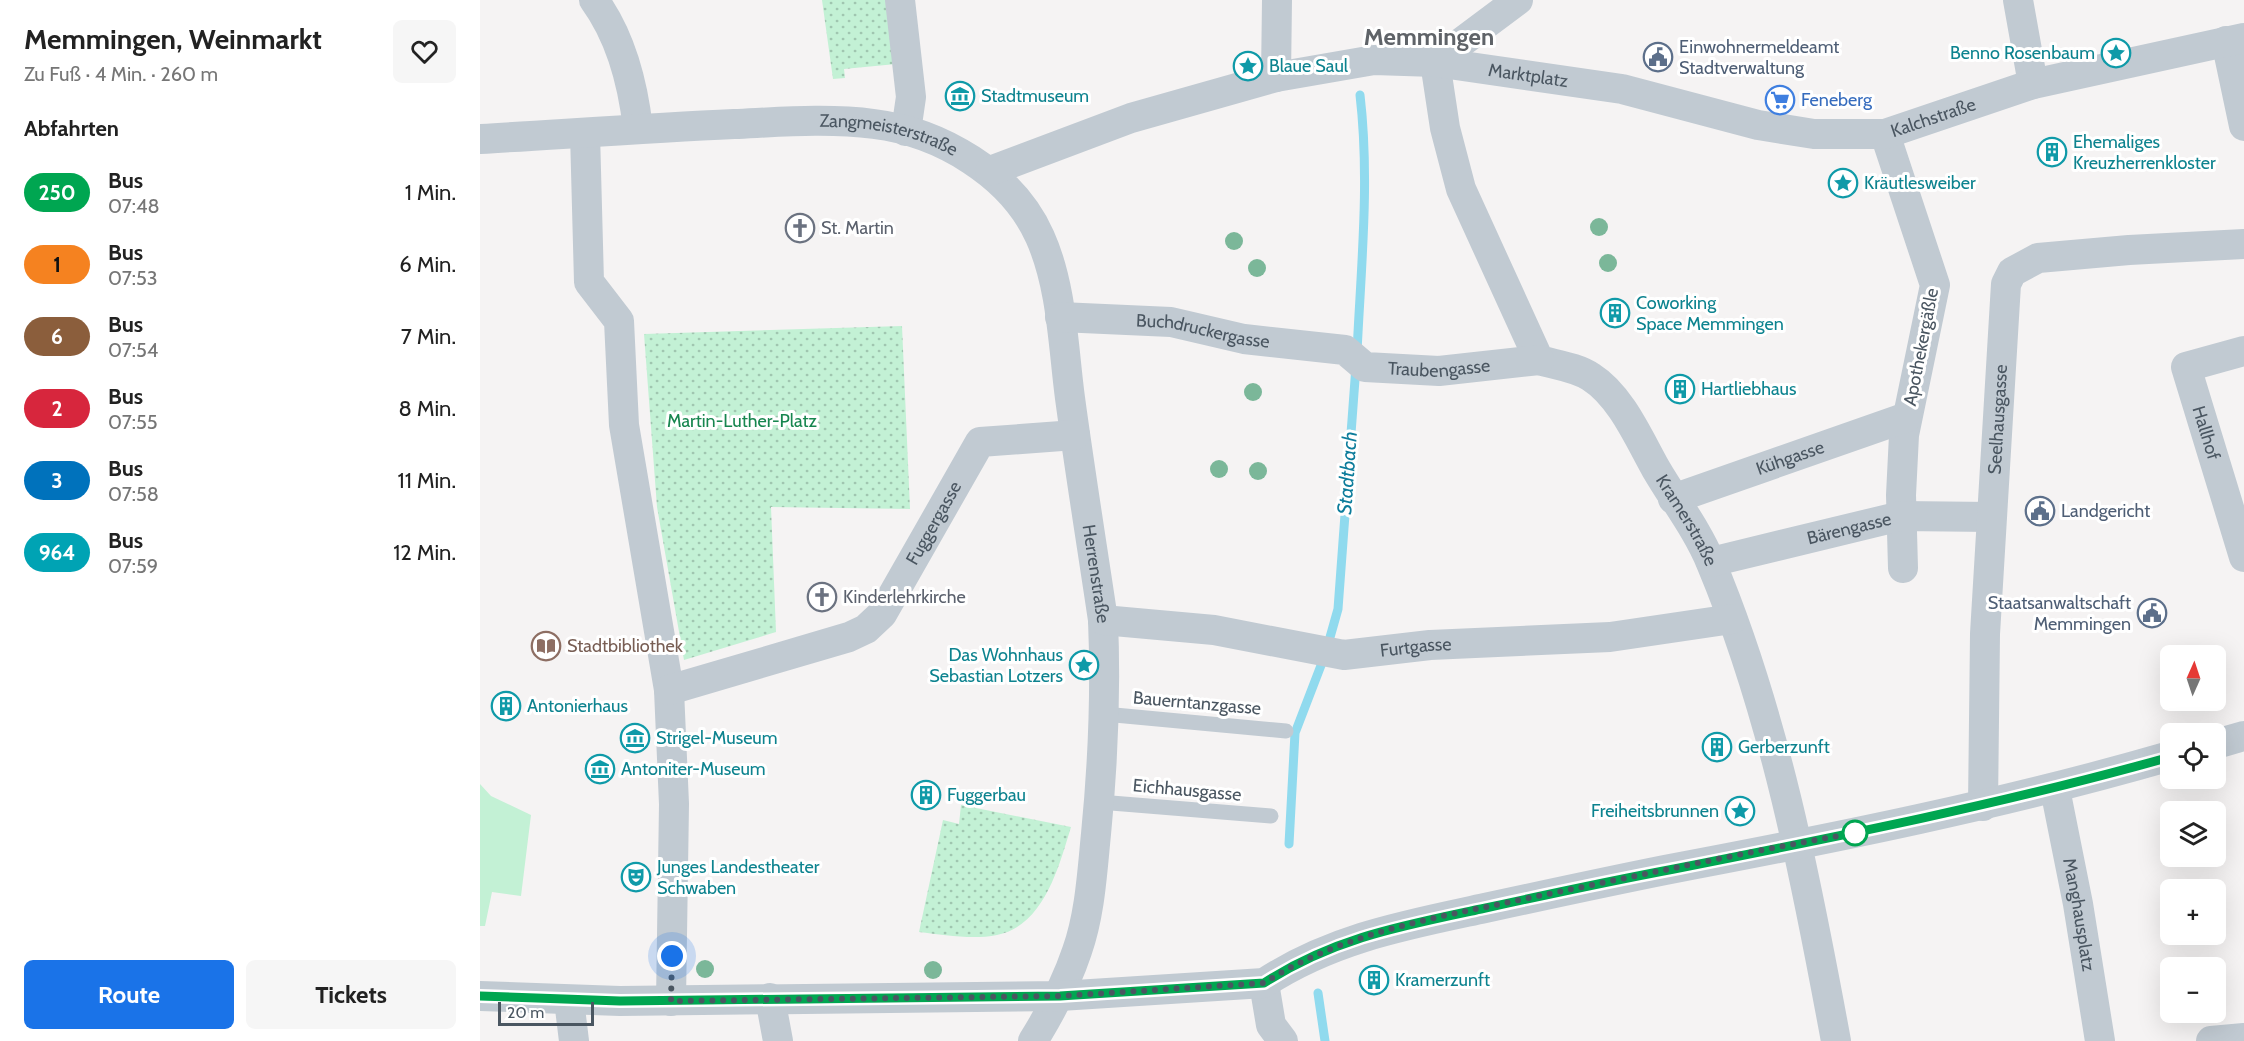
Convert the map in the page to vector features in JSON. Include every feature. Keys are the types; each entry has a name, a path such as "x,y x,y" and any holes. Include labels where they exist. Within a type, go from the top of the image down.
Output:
{"street":[{"path":"594,0 609,25 630,79 638,129"},
{"path":"900,0 911,97 906,131"},
{"path":"990,171 1131,118 1276,77 1277,0"},
{"path":"1518,0 1435,62 1445,129 1461,189 1539,360"},
{"path":"2018,0 2033,84"},
{"path":"2235,40 2244,126"},
{"name":"Kalchstraße","path":"1622,89 1758,125 1814,134 1885,134 2033,84 2235,40"},
{"name":"Marktplatz","path":"1276,77 1374,60 1435,62 1622,89"},
{"name":"Zangmeisterstraße","path":"480,139 638,129 821,122 874,124 906,131 968,158 990,171"},
{"path":"585,133 590,282 619,321 624,425 669,690 674,804 671,1001"},
{"name":"Apothekergäßle","path":"1885,134 1934,281 1907,417 1902,454 1903,568"},
{"name":"Herrenstraße","path":"990,171 1024,208 1040,236 1050,265 1060,317 1103,620 1104,714 1089,909 1078,950 1060,996 1033,1041"},
{"name":"Seelhausgasse","path":"1983,806 1985,634 2006,284 2012,272 2038,258 2129,250 2244,244"},
{"name":"Buchdruckergasse","path":"1060,317 1171,322 1244,339 1352,356"},
{"name":"Hallhof","path":"2244,351 2186,367 2244,557"},
{"name":"Traubengasse","path":"1352,356 1365,367 1439,371 1539,360"},
{"name":"Kramerstraße","path":"1539,360 1579,371 1603,387 1626,417 1673,499 1701,540 1711,562 1759,695 1799,844 1836,1041"},
{"name":"Kühgasse","path":"1673,499 1907,417"},
{"name":"Fuggergasse","path":"669,690 849,637 866,629 882,614 980,441 1076,435"},
{"name":"Bärengasse","path":"1711,562 1901,516 1991,517"},
{"name":"Furtgasse","path":"1103,620 1214,630 1327,653 1484,642 1610,637 1732,619"},
{"path":"2226,741 2244,736"},
{"path":"480,996 671,1001 1060,996 1264,983 1287,967 1364,935 1614,880 1983,806 2055,789 2160,759"},
{"name":"Manghausplatz","path":"2055,789 2078,904 2100,1041"},
{"path":"1264,983 1271,1025 1283,1041"},
{"path":"770,998 778,1041"},
{"path":"569,1000 574,1041"}],"lane":[{"name":"Bauerntanzgasse","path":"1104,714 1286,730"},
{"name":"Eichhausgasse","path":"1099,802 1271,816"}],"green space":[{"path":"822,0 891,0 896,64 844,69 845,78 833,79"},
{"name":"Martin-Luther-Platz","path":"902,326 910,509 771,507 776,632 684,660 657,507 644,334"},
{"path":"480,784 491,796 531,815 521,896 492,892 485,926 480,926"},
{"path":"961,805 1071,827 1055,876 1038,907 1027,920 997,935 968,937 919,932 943,820 959,824"}],"waterway":[{"name":"Stadtbach","path":"1357,352 1364,191 1360,95"},
{"name":"Stadtbach","path":"1289,844 1295,733 1325,655 1338,609 1356,366"},
{"name":"Stadtbach","path":"1318,993 1325,1041"}],"bus line":[{"name":"250","path":"480,996 620,1001 1060,996 1264,983 1287,967 1364,935 1614,880 1983,806 2160,760"}],"place":[{"name":"Benno Rosenbaum","path":"2116,53"},
{"name":"Einwohnermeldeamt Stadtverwaltung","path":"1658,57"},
{"name":"Blaue Saul","path":"1248,66"},
{"name":"Stadtmuseum","path":"960,96"},
{"name":"Feneberg","path":"1780,100"},
{"name":"Ehemaliges Kreuzherrenkloster","path":"2052,152"},
{"name":"Kräutlesweiber","path":"1843,183"},
{"name":"St. Martin","path":"800,228"},
{"name":"Coworking Space Memmingen","path":"1615,313"},
{"name":"Hartliebhaus","path":"1680,389"},
{"name":"Landgericht","path":"2040,511"},
{"name":"Kinderlehrkirche","path":"822,597"},
{"name":"Staatsanwaltschaft Memmingen","path":"2152,613"},
{"name":"Stadtbibliothek","path":"546,646"},
{"name":"Das Wohnhaus Sebastian Lotzers","path":"1084,665"},
{"name":"Antonierhaus","path":"506,706"},
{"name":"Strigel-Museum","path":"635,738"},
{"name":"Gerberzunft","path":"1717,747"},
{"name":"Antoniter-Museum","path":"600,769"},
{"name":"Fuggerbau","path":"926,795"},
{"name":"Freiheitsbrunnen","path":"1740,811"},
{"name":"Junges Landestheater Schwaben","path":"636,877"},
{"name":"Kramerzunft","path":"1374,980"}],"district":[{"name":"Memmingen","path":"1429,37"}],"route":[{"path":"672,956 671,1001 1060,996 1264,983 1287,967 1364,935 1614,880 1855,833"}]}
